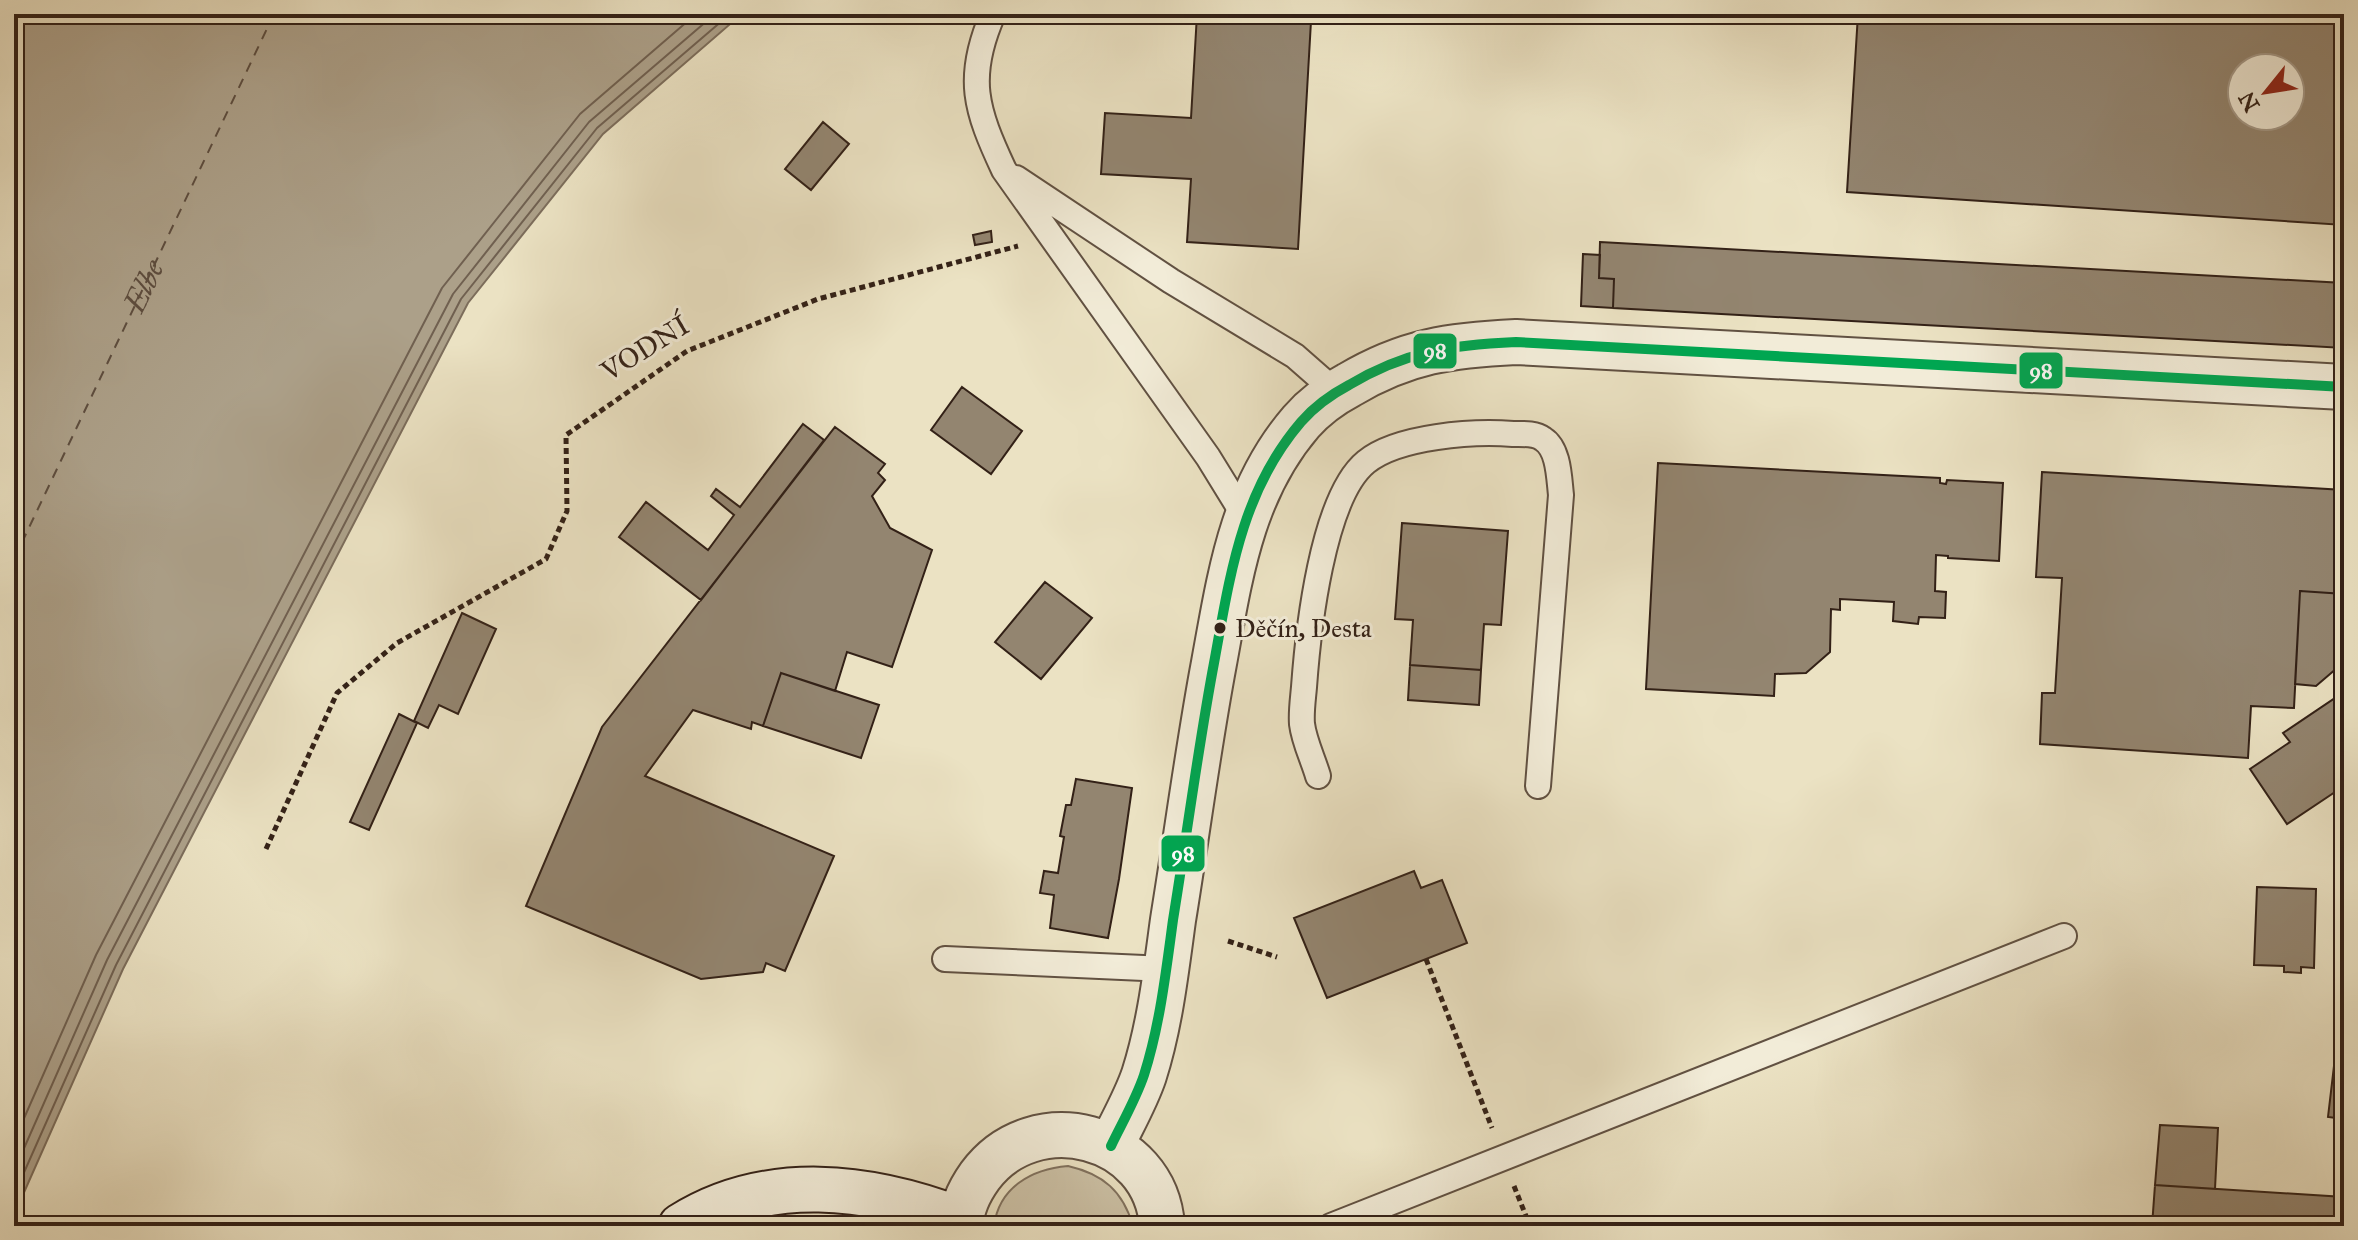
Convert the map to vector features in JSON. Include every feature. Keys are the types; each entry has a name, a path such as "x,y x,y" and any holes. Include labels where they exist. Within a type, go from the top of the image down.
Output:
{"street":[{"path":"1111,1146 1144,1076 1166,969 1208,693 1233,559 1245,517 1286,442 1303,419 1336,392 1380,367 1422,352 1466,344 1516,342 2344,387"},
{"path":"681,1226 702,1213 746,1196 798,1190 853,1192 918,1204 961,1223 971,1189 990,1162 1017,1144 1048,1135 1081,1135 1111,1146 1136,1166 1154,1192 1162,1226"}],"lane":[{"path":"993,14 982,40 976,77 981,122 1004,170 1208,457 1245,517"},
{"path":"1004,170 1171,281 1295,356 1336,392"},
{"path":"1318,776 1302,724 1306,655 1321,555 1347,488 1366,462 1384,451 1462,433 1506,433 1542,438 1549,445 1556,457 1561,495 1538,786"},
{"path":"1331,1226 2064,936"},
{"path":"945,959 1166,969"}],"path":[{"name":"VODNÍ","path":"266,849 337,693 397,643 546,559 567,511 566,435 687,351 818,299 1051,237"},
{"path":"1228,941 1277,957"},
{"path":"1426,959 1530,1226"}],"shaded area":[{"path":"1068,1166 1092,1174 1110,1186 1124,1203 1133,1226 994,1226 1003,1201 1019,1182 1042,1171"}],"water":[{"name":"Elbe","path":"14,14 746,14 737,18 603,134 468,303 123,969 14,1215"}],"building":[{"path":"1197,14 1311,21 1298,249 1187,242 1191,179 1101,174 1105,113 1191,118"},
{"path":"1858,14 2344,14 2344,225 1847,192"},
{"path":"823,122 849,144 811,190 785,169"},
{"path":"991,231 992,242 975,245 973,235"},
{"path":"1600,242 2344,283 2344,348 1613,308 1614,279 1599,278"},
{"path":"1583,254 1600,255 1599,278 1614,279 1613,308 1581,306"},
{"path":"962,387 1022,431 991,474 931,430"},
{"path":"803,424 824,440 701,600 619,537 646,502 708,550 734,515 711,496 716,489 740,507"},
{"path":"835,427 885,464 878,473 885,480 872,496 890,528 932,550 892,667 847,652 835,691 781,673 763,726 752,722 751,729 693,710 645,776 834,856 785,971 766,963 763,972 701,979 526,906 602,727"},
{"path":"1658,463 1940,478 1940,483 1946,484 1947,480 2003,483 1999,561 1936,555 1935,591 1946,592 1945,618 1919,617 1918,624 1893,621 1894,602 1840,599 1840,610 1831,609 1830,652 1806,673 1775,674 1774,696 1646,689"},
{"path":"2042,472 2344,490 2344,594 2300,591 2294,708 2251,706 2248,758 2040,744 2042,693 2055,693 2062,578 2036,577"},
{"path":"1402,523 1508,531 1501,625 1484,624 1481,670 1410,665 1413,620 1395,619"},
{"path":"1045,582 1092,618 1041,679 995,642"},
{"path":"2300,591 2344,594 2344,662 2316,686 2295,684"},
{"path":"462,613 496,629 458,714 439,705 428,728 414,721"},
{"path":"1410,665 1481,670 1479,705 1408,700"},
{"path":"781,673 879,705 861,758 763,726"},
{"path":"2344,692 2344,786 2287,824 2250,769 2290,742 2283,733"},
{"path":"399,714 417,723 369,830 350,822"},
{"path":"1076,779 1132,788 1108,938 1050,928 1054,895 1040,893 1044,871 1058,873 1064,837 1060,836 1066,805 1071,805"},
{"path":"1414,871 1421,888 1442,880 1467,943 1327,998 1294,918"},
{"path":"2257,887 2316,889 2314,968 2301,967 2301,973 2284,972 2284,966 2254,965"},
{"path":"2344,981 2344,1119 2328,1117"},
{"path":"2160,1125 2218,1128 2215,1189 2155,1185"},
{"path":"2155,1185 2344,1197 2344,1226 2152,1226"}],"ferry route":[{"path":"14,559 274,14"}],"transit line":[{"name":"98","path":"1111,1146 1141,1084 1150,1056 1165,978 1208,695 1241,536 1264,477 1281,449 1306,416 1336,392 1410,357 1470,345 1516,342 2344,387"}],"place":[{"name":"Děčín, Desta","path":"1220,628"}]}
